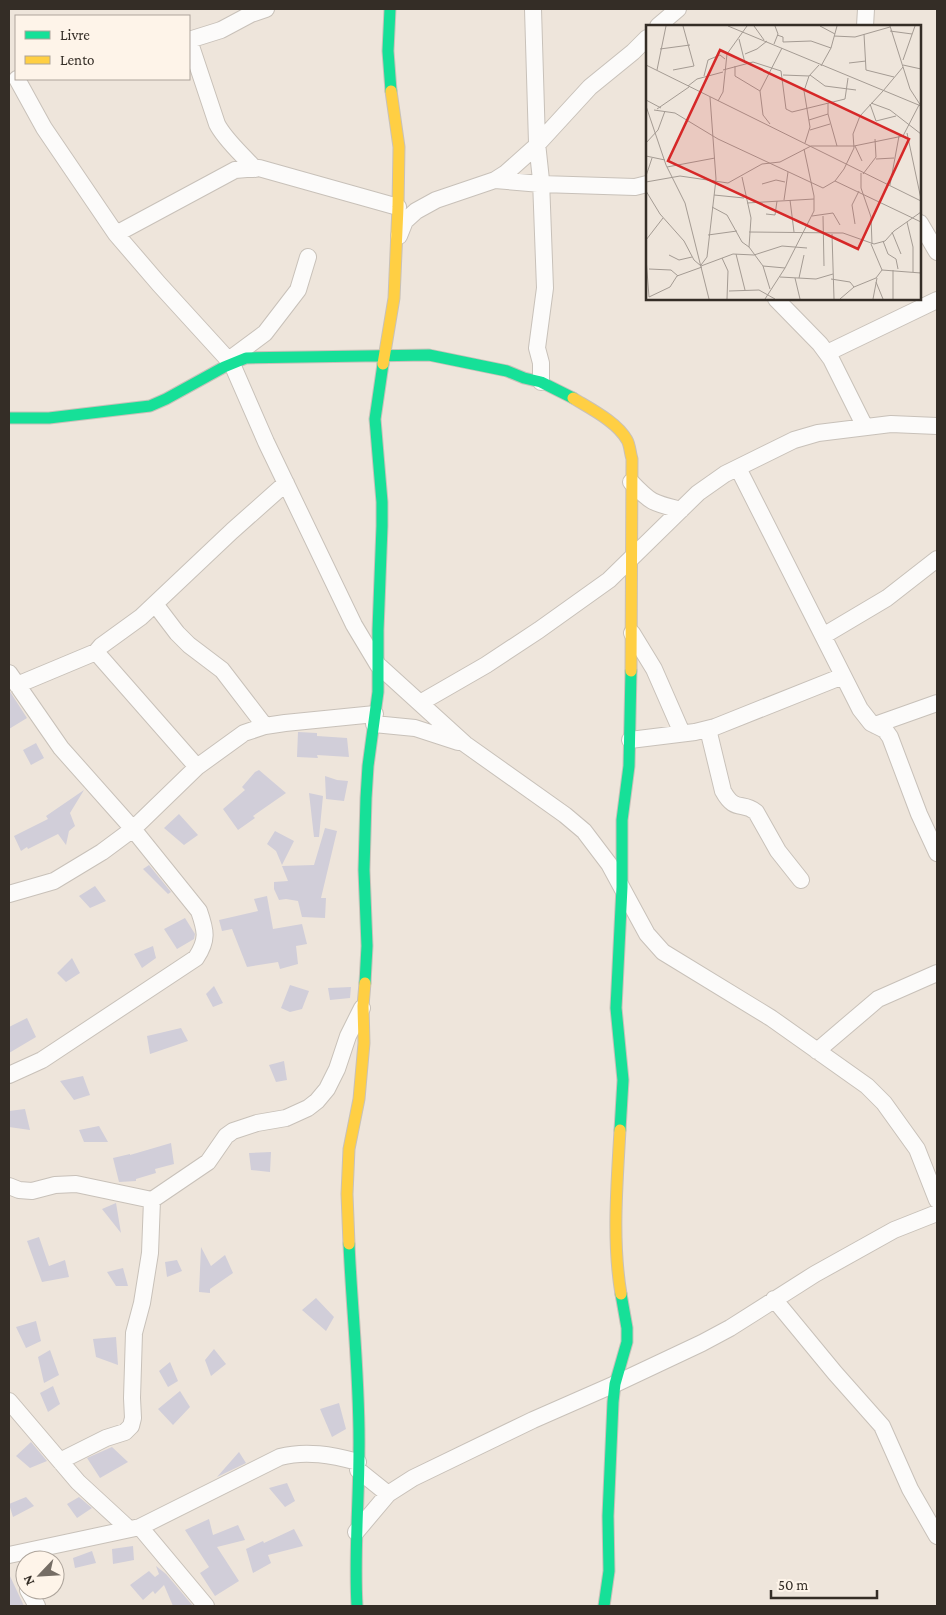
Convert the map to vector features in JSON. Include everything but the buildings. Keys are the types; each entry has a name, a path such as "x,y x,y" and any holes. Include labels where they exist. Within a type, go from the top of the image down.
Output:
{"street":[{"path":"190,40 221,30 251,14 266,9"},
{"path":"357,1606 355,1575 358,1374 347,1194 349,1149 359,1099 364,1042 363,1006 367,946 364,870 368,766 378,692 382,502 375,418 394,298 398,207 398,147 388,51 390,9"},
{"path":"533,9 537,143 541,184 545,288 537,348 541,382"},
{"path":"659,25 678,9"},
{"path":"865,25 866,9"},
{"path":"396,245 405,221 416,211 436,200 495,180 506,173 590,87 646,39"},
{"path":"190,43 222,134 255,169"},
{"path":"20,80 44,128 116,234 230,362 354,625 378,665 464,744 565,815 584,831 609,864 644,929 664,952 771,1018 867,1086 884,1103 917,1149 937,1200"},
{"path":"116,234 235,170 255,169 303,180 398,207"},
{"path":"495,180 541,184 635,187 646,184"},
{"path":"927,225 937,252"},
{"path":"9,418 49,418 150,406 166,399 230,362 265,332 298,290 308,257"},
{"path":"777,300 827,353 865,427"},
{"path":"827,353 937,300"},
{"path":"230,362 246,358 429,355 506,371 541,382 570,396 606,420 620,432 630,448 632,459 630,740 629,766 622,820 622,888 616,1008 623,1080 616,1217 618,1276 627,1328 627,1342 613,1402 608,1516 609,1572 604,1606"},
{"path":"420,703 486,665 609,580 714,480 794,440 818,433 891,424 937,426"},
{"path":"738,468 860,710 871,724 884,730 890,737 919,814 937,852"},
{"path":"631,482 647,499 655,504 681,510"},
{"path":"9,1075 42,1060 120,1009 196,958 204,946 204,931 199,911 133,829 61,748 13,679 96,652 101,646 141,617 286,483"},
{"path":"823,636 887,598 937,559"},
{"path":"155,604 177,633 222,670 264,726"},
{"path":"632,633 654,669 682,733"},
{"path":"96,652 197,768"},
{"path":"630,740 708,729 844,676"},
{"path":"875,725 937,703"},
{"path":"9,894 54,881 102,852 133,829 197,768 244,733 264,726 375,719 415,728 464,744"},
{"path":"708,729 723,791 727,798 734,804 756,812 778,851 801,880"},
{"path":"817,1051 878,1000 937,973"},
{"path":"9,1186 19,1190 32,1191 76,1184 152,1200 208,1162 232,1130 286,1118 308,1108 316,1102 327,1089 337,1070 348,1036 363,1006"},
{"path":"60,1461 106,1438 126,1432 131,1426 133,1418 134,1333 142,1303 150,1253 152,1200"},
{"path":"356,1532 388,1494 413,1478 525,1424 702,1344 816,1274 894,1230 937,1213"},
{"path":"774,1299 882,1426 910,1489 937,1536"},
{"path":"9,1401 78,1482 135,1528 206,1606"},
{"path":"56,1550 135,1528 280,1457 296,1453 334,1456 358,1466 388,1494"}],"traffic: fast":[{"path":"390,9 388,51 391,91"},
{"path":"9,418 49,418 150,406 224,367 246,358 429,355 507,371 541,382 573,398"},
{"path":"365,983 367,946 364,870 366,798 368,766 378,692 382,526 382,502 375,419 383,364"},
{"path":"620,1130 623,1080 616,1008 622,887 622,820 629,766 631,671"},
{"path":"349,1244 359,1424 357,1606"},
{"path":"604,1606 609,1571 608,1516 613,1402 615,1384 627,1342 627,1328 621,1294"}],"traffic: slow":[{"path":"383,364 394,298 398,207 399,147 391,91"},
{"path":"573,398 603,416 623,433 632,459 631,671"},
{"path":"349,1244 347,1194 349,1149 359,1099 364,1043 363,1006 365,983"},
{"path":"620,1130 616,1233 621,1294"}]}
